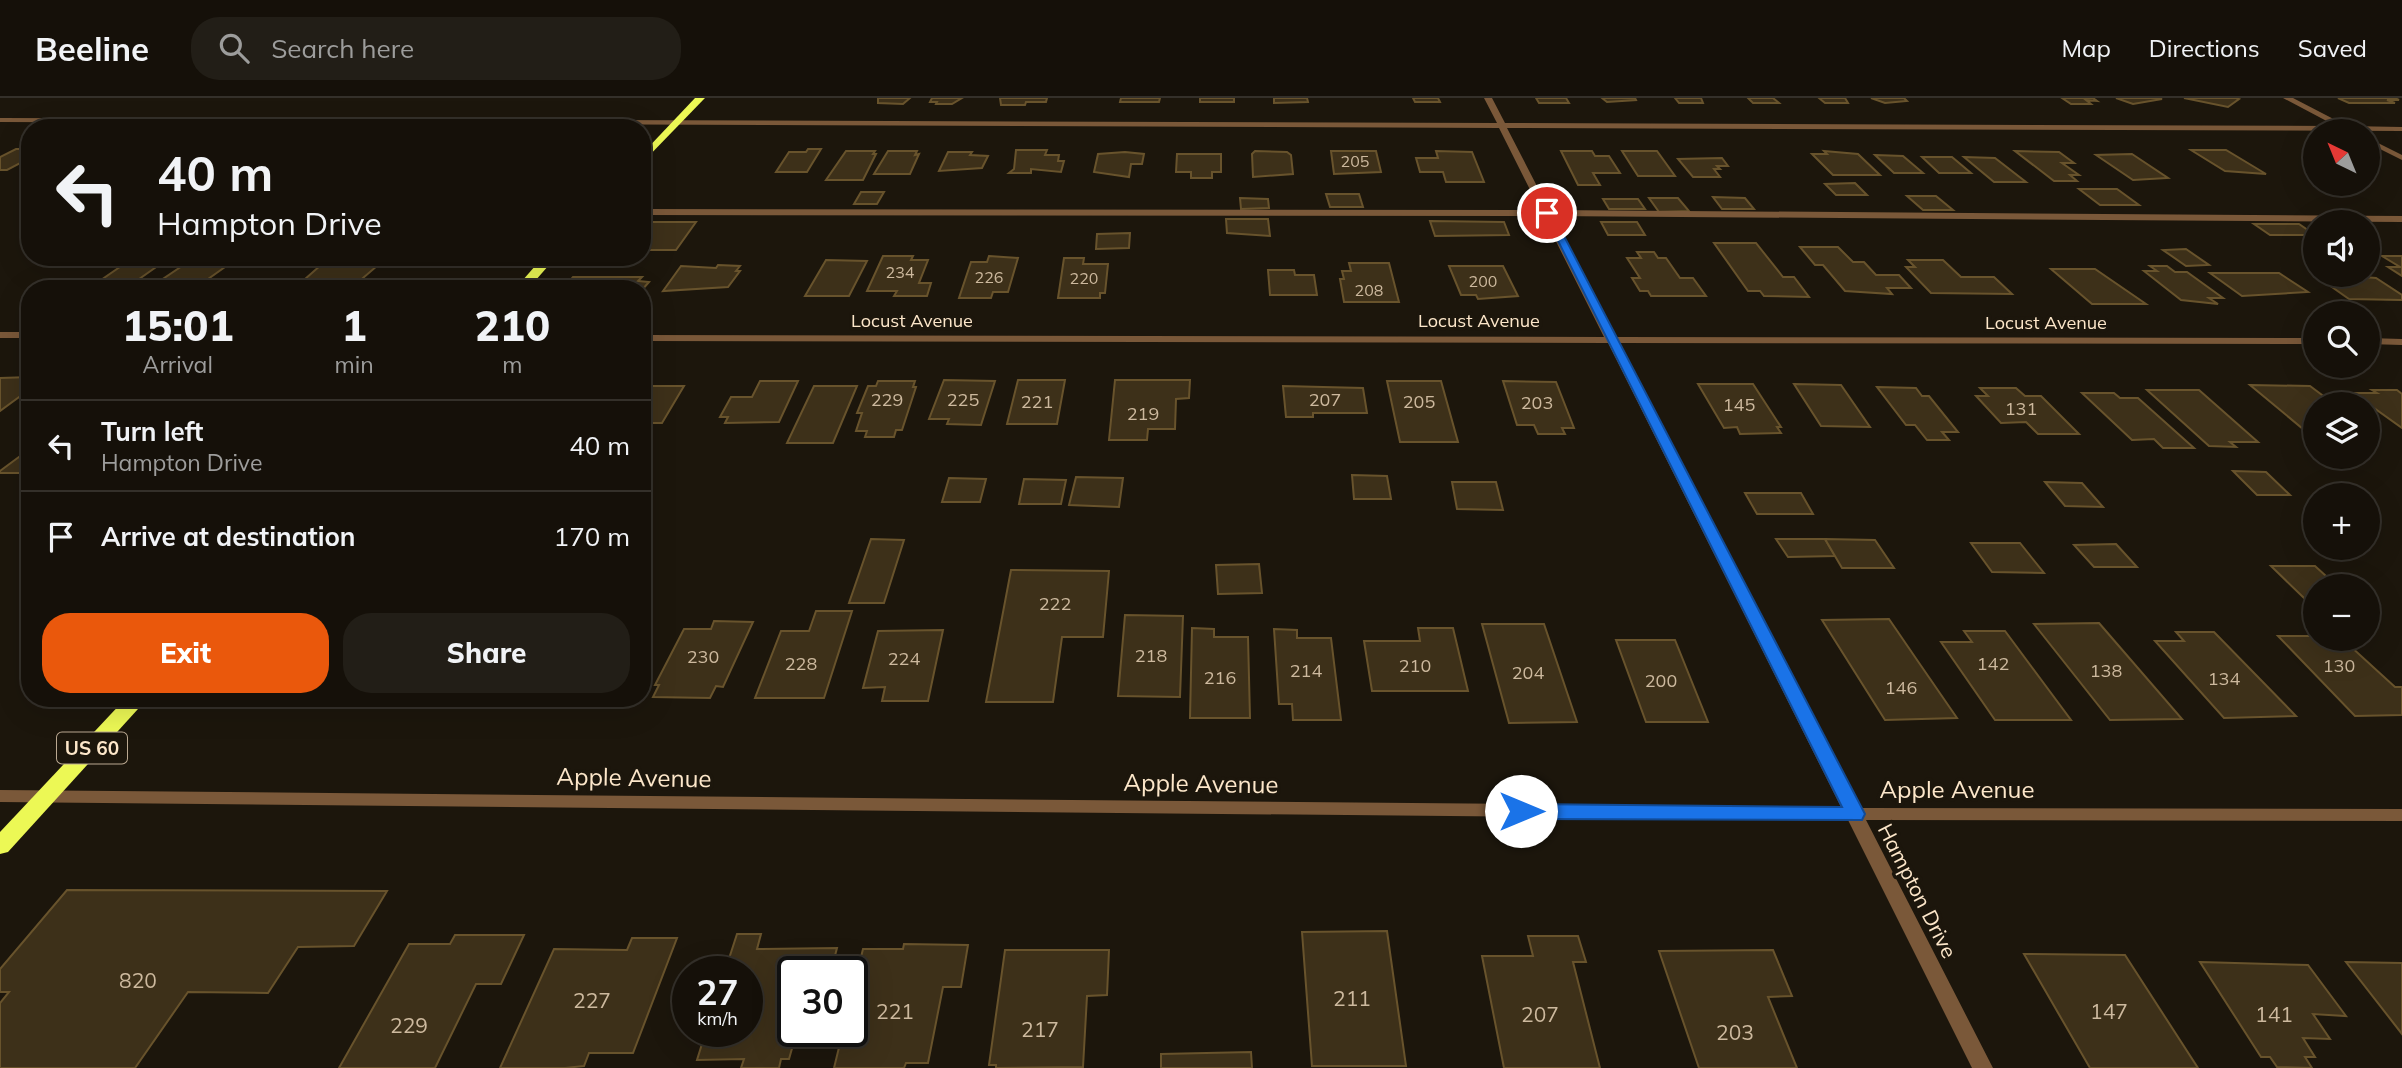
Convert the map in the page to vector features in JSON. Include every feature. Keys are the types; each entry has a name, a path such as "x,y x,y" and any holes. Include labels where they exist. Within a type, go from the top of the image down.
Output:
{"main road":[{"path":"651,150 700,98"},
{"path":"529,280 543,266"},
{"name":"US 60","path":"0,846 130,707"}],"street":[{"name":"Hampton Drive","path":"1488,98 1983,1068"},
{"path":"2287,98 2327,119"},
{"path":"0,120 21,120"},
{"path":"651,122 2303,130"},
{"path":"2380,129 2402,129"},
{"path":"2380,146 2402,158"},
{"path":"651,212 1547,213 2402,219"},
{"path":"0,335 21,335"},
{"name":"Locust Avenue","path":"651,338 2303,341"},
{"path":"2380,341 2402,342"},
{"name":"Apple Avenue","path":"0,796 1855,814 2402,815"}],"building":[{"path":"878,98 910,98 903,104 878,103"},
{"path":"932,98 962,98 952,104 936,104 937,102 930,102"},
{"path":"1000,98 1047,98 1046,102 1001,105"},
{"path":"1121,98 1160,98 1159,102 1120,102"},
{"path":"1200,98 1234,98 1234,102 1200,102"},
{"path":"1274,98 1307,98 1308,102 1274,103"},
{"path":"1413,98 1438,98 1440,102 1415,102"},
{"path":"1536,98 1566,98 1569,103 1539,103"},
{"path":"1602,98 1635,98 1636,100 1607,102"},
{"path":"1675,98 1701,98 1703,103 1679,103"},
{"path":"1748,98 1773,98 1779,103 1753,103"},
{"path":"1819,98 1845,98 1848,103 1825,103"},
{"path":"1871,98 1904,98 1907,101 1885,103"},
{"path":"2062,98 2093,98 2097,101 2086,100 2091,104 2071,104"},
{"path":"2116,98 2159,98 2162,99 2133,104"},
{"path":"2184,98 2236,98 2239,99 2228,107"},
{"path":"2338,98 2399,100 2387,100 2395,103 2349,103"},
{"path":"21,149 21,163 7,170 0,170 0,157"},
{"path":"808,149 821,149 807,172 776,172 789,152 806,152"},
{"path":"1016,150 1047,150 1045,155 1059,155 1058,161 1064,161 1061,172 1031,169 1031,173 1009,173 1014,169"},
{"path":"2191,150 2226,150 2266,174 2225,171"},
{"path":"846,151 875,151 863,180 826,180"},
{"path":"888,151 917,151 915,155 919,154 910,174 874,174"},
{"path":"1255,151 1287,152 1291,155 1293,174 1253,177 1252,154"},
{"path":"1331,151 1376,151 1381,172 1334,174"},
{"path":"1436,151 1472,152 1484,182 1446,182 1443,172 1420,172 1416,158 1438,158"},
{"path":"1561,151 1592,151 1595,156 1609,156 1620,173 1593,173 1600,185 1578,185"},
{"path":"1622,151 1657,151 1675,176 1638,176"},
{"path":"1824,151 1858,154 1880,175 1833,175 1812,154 1827,154"},
{"path":"2015,151 2059,152 2074,163 2062,163 2079,175 2070,175 2077,181 2054,181"},
{"path":"948,152 972,152 970,155 988,156 982,168 939,171"},
{"path":"1098,154 1144,154 1142,164 1131,164 1129,177 1094,172"},
{"path":"1177,154 1221,154 1221,172 1212,172 1212,178 1191,178 1191,172 1176,172"},
{"path":"2132,154 2168,178 2133,180 2096,155"},
{"path":"1875,155 1903,156 1923,173 1894,173"},
{"path":"1922,157 1952,157 1971,173 1939,173"},
{"path":"1964,157 1995,158 2026,182 1994,182"},
{"path":"1722,158 1728,166 1717,166 1720,169 1714,169 1720,177 1693,177 1678,159"},
{"path":"1855,183 1867,195 1836,195 1825,184"},
{"path":"2079,189 2117,189 2139,205 2100,205"},
{"path":"861,192 884,192 877,204 854,204"},
{"path":"1326,194 1359,194 1363,207 1330,207"},
{"path":"1907,196 1936,196 1953,210 1923,210"},
{"path":"1713,197 1745,198 1754,209 1722,209"},
{"path":"1240,198 1268,199 1269,208 1241,209"},
{"path":"1649,198 1678,198 1689,211 1659,212"},
{"path":"1603,199 1638,199 1645,209 1609,209"},
{"path":"1226,219 1268,219 1270,236 1227,233"},
{"path":"1430,221 1504,222 1509,235 1435,236"},
{"path":"651,222 696,222 676,250 651,250"},
{"path":"1601,222 1637,222 1645,235 1608,235"},
{"path":"2254,224 2299,224 2303,227 2303,235 2270,235"},
{"path":"1130,233 1129,248 1096,249 1097,234"},
{"path":"1714,243 1756,243 1783,277 1794,277 1809,297 1764,296 1760,291 1748,291"},
{"path":"1800,247 1838,247 1853,262 1864,262 1876,275 1899,275 1911,288 1887,288 1892,294 1845,291 1823,265 1815,265"},
{"path":"2186,249 2209,265 2186,266 2163,250"},
{"path":"1637,252 1654,252 1658,258 1666,258 1680,278 1693,278 1706,296 1651,296 1648,291 1640,291 1632,278 1640,278 1627,258 1641,258"},
{"path":"883,256 913,256 911,260 928,260 919,283 931,283 927,296 894,296 897,291 867,291"},
{"path":"989,256 1018,258 1008,292 993,292 991,298 959,298 971,262 987,262"},
{"path":"2382,256 2402,256 2402,276 2388,267 2400,267"},
{"path":"1064,258 1084,258 1083,264 1108,264 1105,293 1100,293 1100,298 1058,298"},
{"path":"826,260 867,261 849,296 805,296"},
{"path":"1908,260 1943,260 1961,277 1994,277 2012,294 1931,293 1906,267 1915,267"},
{"path":"1349,263 1389,263 1399,302 1344,302 1340,279 1344,279 1342,271 1351,271"},
{"path":"718,265 740,266 736,271 740,271 728,287 663,291 681,266 716,268"},
{"path":"121,266 158,266 138,280 101,280"},
{"path":"182,266 226,266 207,280 161,280"},
{"path":"320,266 377,266 361,280 304,280"},
{"path":"1449,266 1503,266 1518,296 1478,299 1476,295 1461,295"},
{"path":"2150,266 2167,266 2175,272 2187,272 2223,298 2209,298 2218,304 2181,300 2144,271 2157,271"},
{"path":"2051,269 2095,269 2146,304 2092,304"},
{"path":"1268,270 1294,270 1295,275 1314,275 1317,295 1270,295"},
{"path":"2210,273 2279,273 2308,292 2242,296"},
{"path":"573,277 642,277 639,280 570,280"},
{"path":"2380,281 2402,295 2402,300 2349,299 2332,287 2380,287"},
{"path":"21,377 21,396 0,411 0,378"},
{"path":"944,380 995,381 981,425 947,424 949,419 929,419"},
{"path":"1018,380 1065,380 1057,424 1007,424"},
{"path":"1115,380 1190,380 1189,398 1176,399 1175,429 1148,429 1147,440 1109,440"},
{"path":"760,381 798,381 779,422 725,423 728,417 720,417 731,397 752,397"},
{"path":"878,381 915,381 913,387 916,387 902,430 896,430 894,437 865,437 867,431 856,431 862,413 857,413 868,386 876,386"},
{"path":"1387,381 1441,381 1458,442 1400,442"},
{"path":"1503,381 1556,382 1574,428 1562,428 1565,434 1538,434 1534,425 1517,425"},
{"path":"1698,384 1753,384 1781,427 1777,427 1781,433 1740,434 1737,427 1724,428"},
{"path":"1794,384 1841,385 1870,427 1821,426"},
{"path":"2250,385 2310,386 2318,392 2303,392 2303,429"},
{"path":"651,386 684,386 662,423 651,423"},
{"path":"814,386 857,386 833,443 787,443"},
{"path":"1283,386 1363,388 1367,413 1313,413 1313,417 1286,417"},
{"path":"1877,387 1916,388 1922,396 1929,396 1958,432 1942,432 1949,440 1927,440 1915,425 1906,425"},
{"path":"1980,388 2016,388 2025,396 2041,396 2079,434 2038,434 2026,422 2001,423 1976,396 1988,396"},
{"path":"2147,390 2199,390 2258,442 2230,442 2236,447 2209,446"},
{"path":"2372,390 2397,390 2402,394 2402,428 2380,412 2380,392"},
{"path":"2082,393 2114,393 2120,398 2138,398 2194,448 2163,448 2154,439 2132,440"},
{"path":"21,455 21,473 0,471"},
{"path":"2233,471 2266,472 2290,495 2257,495"},
{"path":"1352,475 1387,476 1391,499 1354,499"},
{"path":"1076,477 1123,478 1119,507 1069,505"},
{"path":"949,478 986,479 980,502 942,502"},
{"path":"1024,479 1066,480 1061,504 1019,504"},
{"path":"1452,482 1496,482 1503,510 1457,509"},
{"path":"2045,482 2082,483 2103,507 2065,506"},
{"path":"1745,493 1801,493 1813,514 1757,514"},
{"path":"871,539 904,540 884,603 849,603"},
{"path":"1776,539 1825,539 1835,556 1788,557"},
{"path":"1825,539 1875,540 1894,568 1842,568"},
{"path":"1971,543 2020,543 2044,573 1992,572"},
{"path":"2116,544 2137,567 2094,567 2074,545"},
{"path":"1259,564 1262,593 1218,594 1216,565"},
{"path":"2271,566 2315,566 2324,574 2303,574 2303,597"},
{"path":"1011,570 1109,571 1103,637 1062,637 1053,702 986,702"},
{"path":"816,611 852,611 824,698 755,698 781,631 809,631"},
{"path":"1125,615 1183,616 1180,697 1118,696"},
{"path":"1889,619 1957,718 1885,720 1822,620"},
{"path":"714,621 753,622 723,687 716,686 710,698 653,697 659,685 655,685 684,629 711,629"},
{"path":"2099,623 2182,719 2110,720 2034,624"},
{"path":"1482,624 1544,624 1577,722 1509,723"},
{"path":"1192,628 1214,629 1214,637 1248,637 1250,718 1190,718"},
{"path":"1418,628 1453,628 1468,691 1372,691 1364,641 1420,641"},
{"path":"1274,629 1297,630 1297,638 1331,638 1341,720 1293,720 1292,704 1279,704"},
{"path":"943,630 928,701 882,701 885,687 863,688 878,631"},
{"path":"1964,631 2005,631 2071,720 1995,720 1941,642 1972,642"},
{"path":"2176,632 2214,632 2296,716 2224,718 2155,641 2184,641"},
{"path":"2278,636 2303,636 2303,651 2356,651 2395,687 2402,687 2402,715 2355,716"},
{"path":"1616,640 1675,640 1708,722 1646,722"},
{"path":"67,890 387,891 354,946 298,947 268,993 188,992 135,1068 0,1068 0,1003 9,992 0,992 0,969"},
{"path":"1387,931 1406,1066 1312,1066 1302,932"},
{"path":"737,934 761,934 757,949 837,948 835,956 777,956 777,1047 792,1047 789,1059 781,1059 779,1068 741,1068 744,1059 697,1060 701,1047 763,1047 763,956 730,956"},
{"path":"455,935 524,935 501,984 476,984 435,1068 339,1068 409,944 450,944"},
{"path":"1528,936 1578,936 1586,962 1573,962 1600,1068 1504,1068 1482,956 1533,956"},
{"path":"632,938 677,938 633,1053 589,1053 584,1066 500,1068 554,949 627,950"},
{"path":"904,944 968,945 961,987 943,987 928,1063 906,1063 904,1068 834,1068 839,1047 868,1047 868,956 861,956 863,949 903,949"},
{"path":"1005,950 1109,950 1107,995 1087,996 1083,1067 996,1068 996,1065 989,1065"},
{"path":"1773,950 1792,996 1768,997 1797,1068 1699,1068 1659,951"},
{"path":"2024,954 2125,955 2198,1068 2090,1068"},
{"path":"2200,962 2308,965 2346,1016 2313,1014 2330,1039 2303,1038 2315,1057 2305,1057 2312,1068 2277,1067 2270,1057 2261,1057"},
{"path":"2346,962 2402,963 2402,1034"},
{"path":"1251,1052 1252,1068 1161,1068 1161,1054"}],"route":[{"path":"1521,811 1855,814 1547,213"}]}
